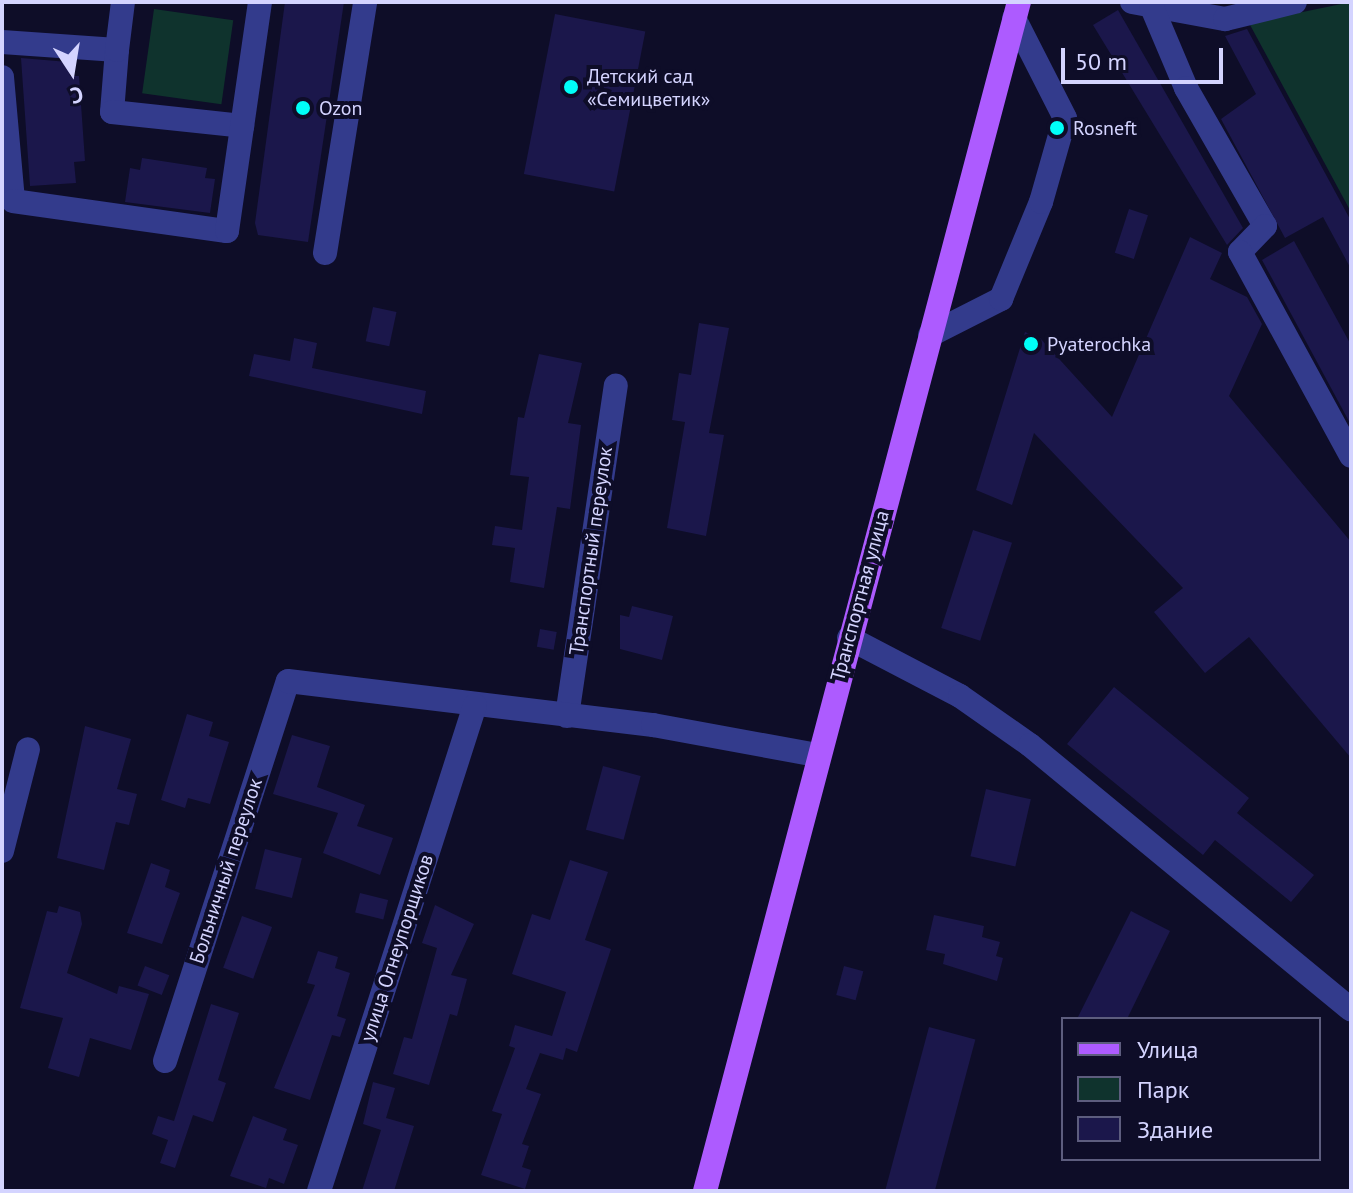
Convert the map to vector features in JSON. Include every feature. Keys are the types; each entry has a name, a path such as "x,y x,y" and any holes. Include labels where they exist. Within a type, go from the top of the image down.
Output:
{"main road":[{"name":"Транспортная улица","path":"705,1191 817,755 1017,10"}],"street":[{"path":"123,2 112,112 242,126"},
{"path":"2,77 13,201 227,231 260,2"},
{"path":"325,253 365,2"},
{"path":"1142,4 1225,19 1295,2"},
{"path":"1142,4 1265,226 1240,252 1351,456"},
{"path":"930,335 1001,299 1041,202 1065,118 1017,10"},
{"path":"2,42 117,50"},
{"name":"Транспортный переулок","path":"567,716 616,386"},
{"path":"849,638 960,696 1030,745 1351,1010"},
{"name":"Больничный переулок","path":"165,1061 288,681 475,705"},
{"path":"475,705 567,716 817,755"},
{"name":"улица Огнеупорщиков","path":"319,1191 475,705"},
{"path":"2,851 28,749"}],"green space":[{"path":"1351,2 1351,212 1249,23"},
{"path":"154,9 233,20 221,104 142,93"}],"building":[{"path":"285,2 344,2 308,242 258,235 255,223"},
{"path":"1118,10 1243,228 1227,245 1093,25"},
{"path":"555,14 645,32 614,192 524,174"},
{"path":"1247,29 1351,221 1351,269 1323,217 1285,238 1221,119 1256,94 1225,36"},
{"path":"21,58 68,62 70,76 79,76 85,161 74,162 76,183 30,186"},
{"path":"142,158 207,168 205,178 215,179 210,213 125,202 130,168 140,170"},
{"path":"1129,209 1148,215 1134,259 1115,253"},
{"path":"1190,237 1222,253 1210,279 1247,297 1262,324 1229,396 1351,542 1351,758 1249,637 1205,673 1154,612 1183,588 1034,433 1012,505 976,490 1025,332 1040,338 1112,417"},
{"path":"1294,241 1351,345 1351,425 1262,260"},
{"path":"373,307 396,312 389,346 366,341"},
{"path":"699,323 729,328 709,433 724,435 706,536 667,528 685,422 672,420 679,373 691,375"},
{"path":"294,338 317,343 312,368 426,391 422,414 249,376 254,354 290,361"},
{"path":"539,354 582,363 568,423 581,425 570,509 557,507 544,588 510,582 515,548 492,545 495,526 522,530 529,477 510,475 518,417 524,418"},
{"path":"973,530 1012,543 980,641 941,628"},
{"path":"632,606 673,616 662,660 620,649 620,615 629,617"},
{"path":"540,629 557,632 554,650 537,647"},
{"path":"1114,687 1249,798 1237,813 1314,875 1291,902 1215,840 1203,855 1067,744"},
{"path":"187,714 213,722 209,736 229,742 210,804 188,798 185,808 161,800"},
{"path":"85,726 131,739 117,789 137,794 129,825 116,822 104,870 57,858"},
{"path":"292,735 330,746 317,787 365,805 357,826 393,838 380,875 323,853 338,813 273,794"},
{"path":"603,766 641,776 624,840 586,830"},
{"path":"986,789 1031,799 1015,867 970,856"},
{"path":"265,849 302,858 292,898 255,889"},
{"path":"570,860 608,872 585,940 611,949 577,1052 566,1048 563,1060 540,1053 526,1089 541,1094 522,1144 529,1146 522,1167 531,1170 525,1189 481,1175 502,1114 492,1111 515,1048 509,1046 515,1025 552,1036 566,992 512,974 532,914 550,920"},
{"path":"151,863 170,870 165,887 180,893 162,944 127,933"},
{"path":"360,893 388,900 383,919 355,912"},
{"path":"435,905 474,924 451,975 467,979 457,1016 450,1014 429,1085 393,1074 404,1037 412,1039 437,948 422,943"},
{"path":"59,906 80,912 82,924 67,973 117,994 119,986 149,994 131,1050 90,1038 79,1077 48,1068 63,1018 20,1008 47,911 57,913"},
{"path":"1131,911 1170,931 1128,1017 1078,1017"},
{"path":"934,915 984,926 982,937 1000,942 996,956 1003,958 997,981 943,964 945,954 926,950"},
{"path":"242,916 272,927 253,979 223,968"},
{"path":"318,951 338,957 335,968 350,973 337,1016 346,1019 340,1037 332,1035 310,1100 274,1088 315,985 307,983"},
{"path":"145,966 169,975 162,995 137,986"},
{"path":"844,966 863,971 856,1000 836,995"},
{"path":"211,1004 239,1013 218,1080 226,1083 213,1122 193,1115 175,1168 160,1163 168,1140 152,1134 158,1116 174,1121"},
{"path":"929,1027 975,1039 935,1191 885,1191"},
{"path":"373,1082 395,1088 386,1118 414,1126 394,1191 362,1191 381,1130 363,1124"},
{"path":"253,1116 287,1129 283,1140 298,1145 284,1184 269,1178 266,1188 230,1176"}],"place":[{"name":"Детский сад «Семицветик»","path":"571,87"},
{"name":"Ozon","path":"303,108"},
{"name":"Rosneft","path":"1057,128"},
{"name":"Pyaterochka","path":"1031,344"}]}
